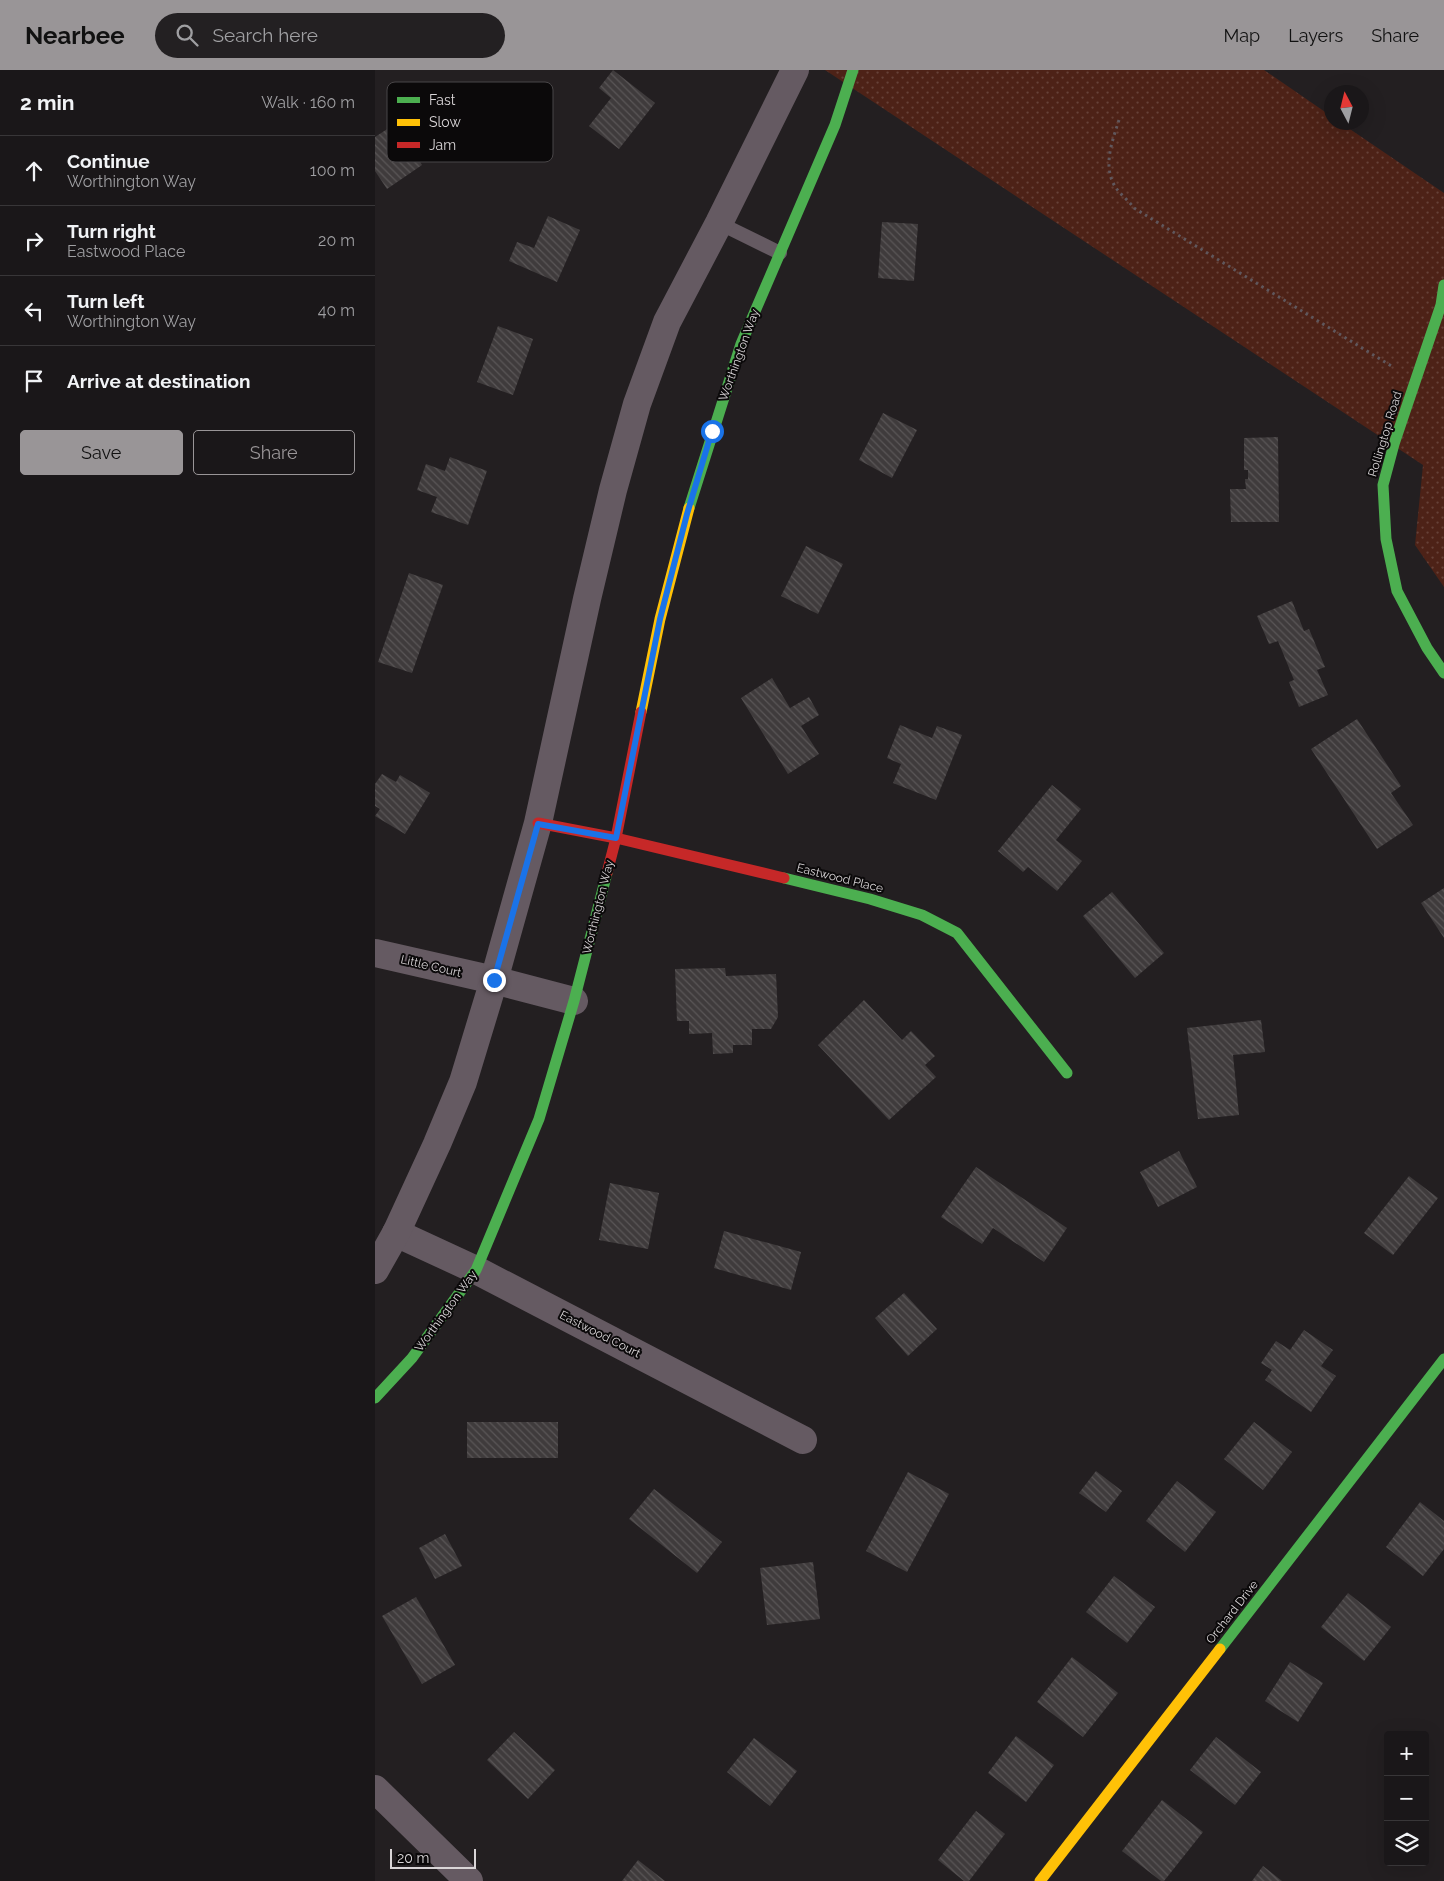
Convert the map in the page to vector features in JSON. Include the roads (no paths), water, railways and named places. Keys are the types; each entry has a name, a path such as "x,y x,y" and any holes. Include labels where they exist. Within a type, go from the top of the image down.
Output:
{"street":[{"path":"375,1270 396,1233 463,1082 494,980 538,824 587,599 613,490 637,404 667,322 719,223 795,70"},
{"name":"Worthington Way","path":"375,1398 412,1358 476,1270 539,1119 574,1001 616,838 660,619 687,514 741,344 835,125 853,70"},
{"name":"Rollingtop Road","path":"1444,285 1441,304 1417,382 1394,444 1383,485 1386,539 1397,591 1427,648 1444,672"},
{"name":"Eastwood Place","path":"538,824 616,838 870,899 921,915 957,933 1067,1073"},
{"name":"Little Court","path":"375,953 494,980 574,1001"},
{"name":"Eastwood Court","path":"396,1233 476,1270 803,1440"},
{"name":"Orchard Drive","path":"1040,1881 1444,1359"},
{"path":"375,1789 469,1881"}],"lane":[{"path":"719,223 780,253"}]}
